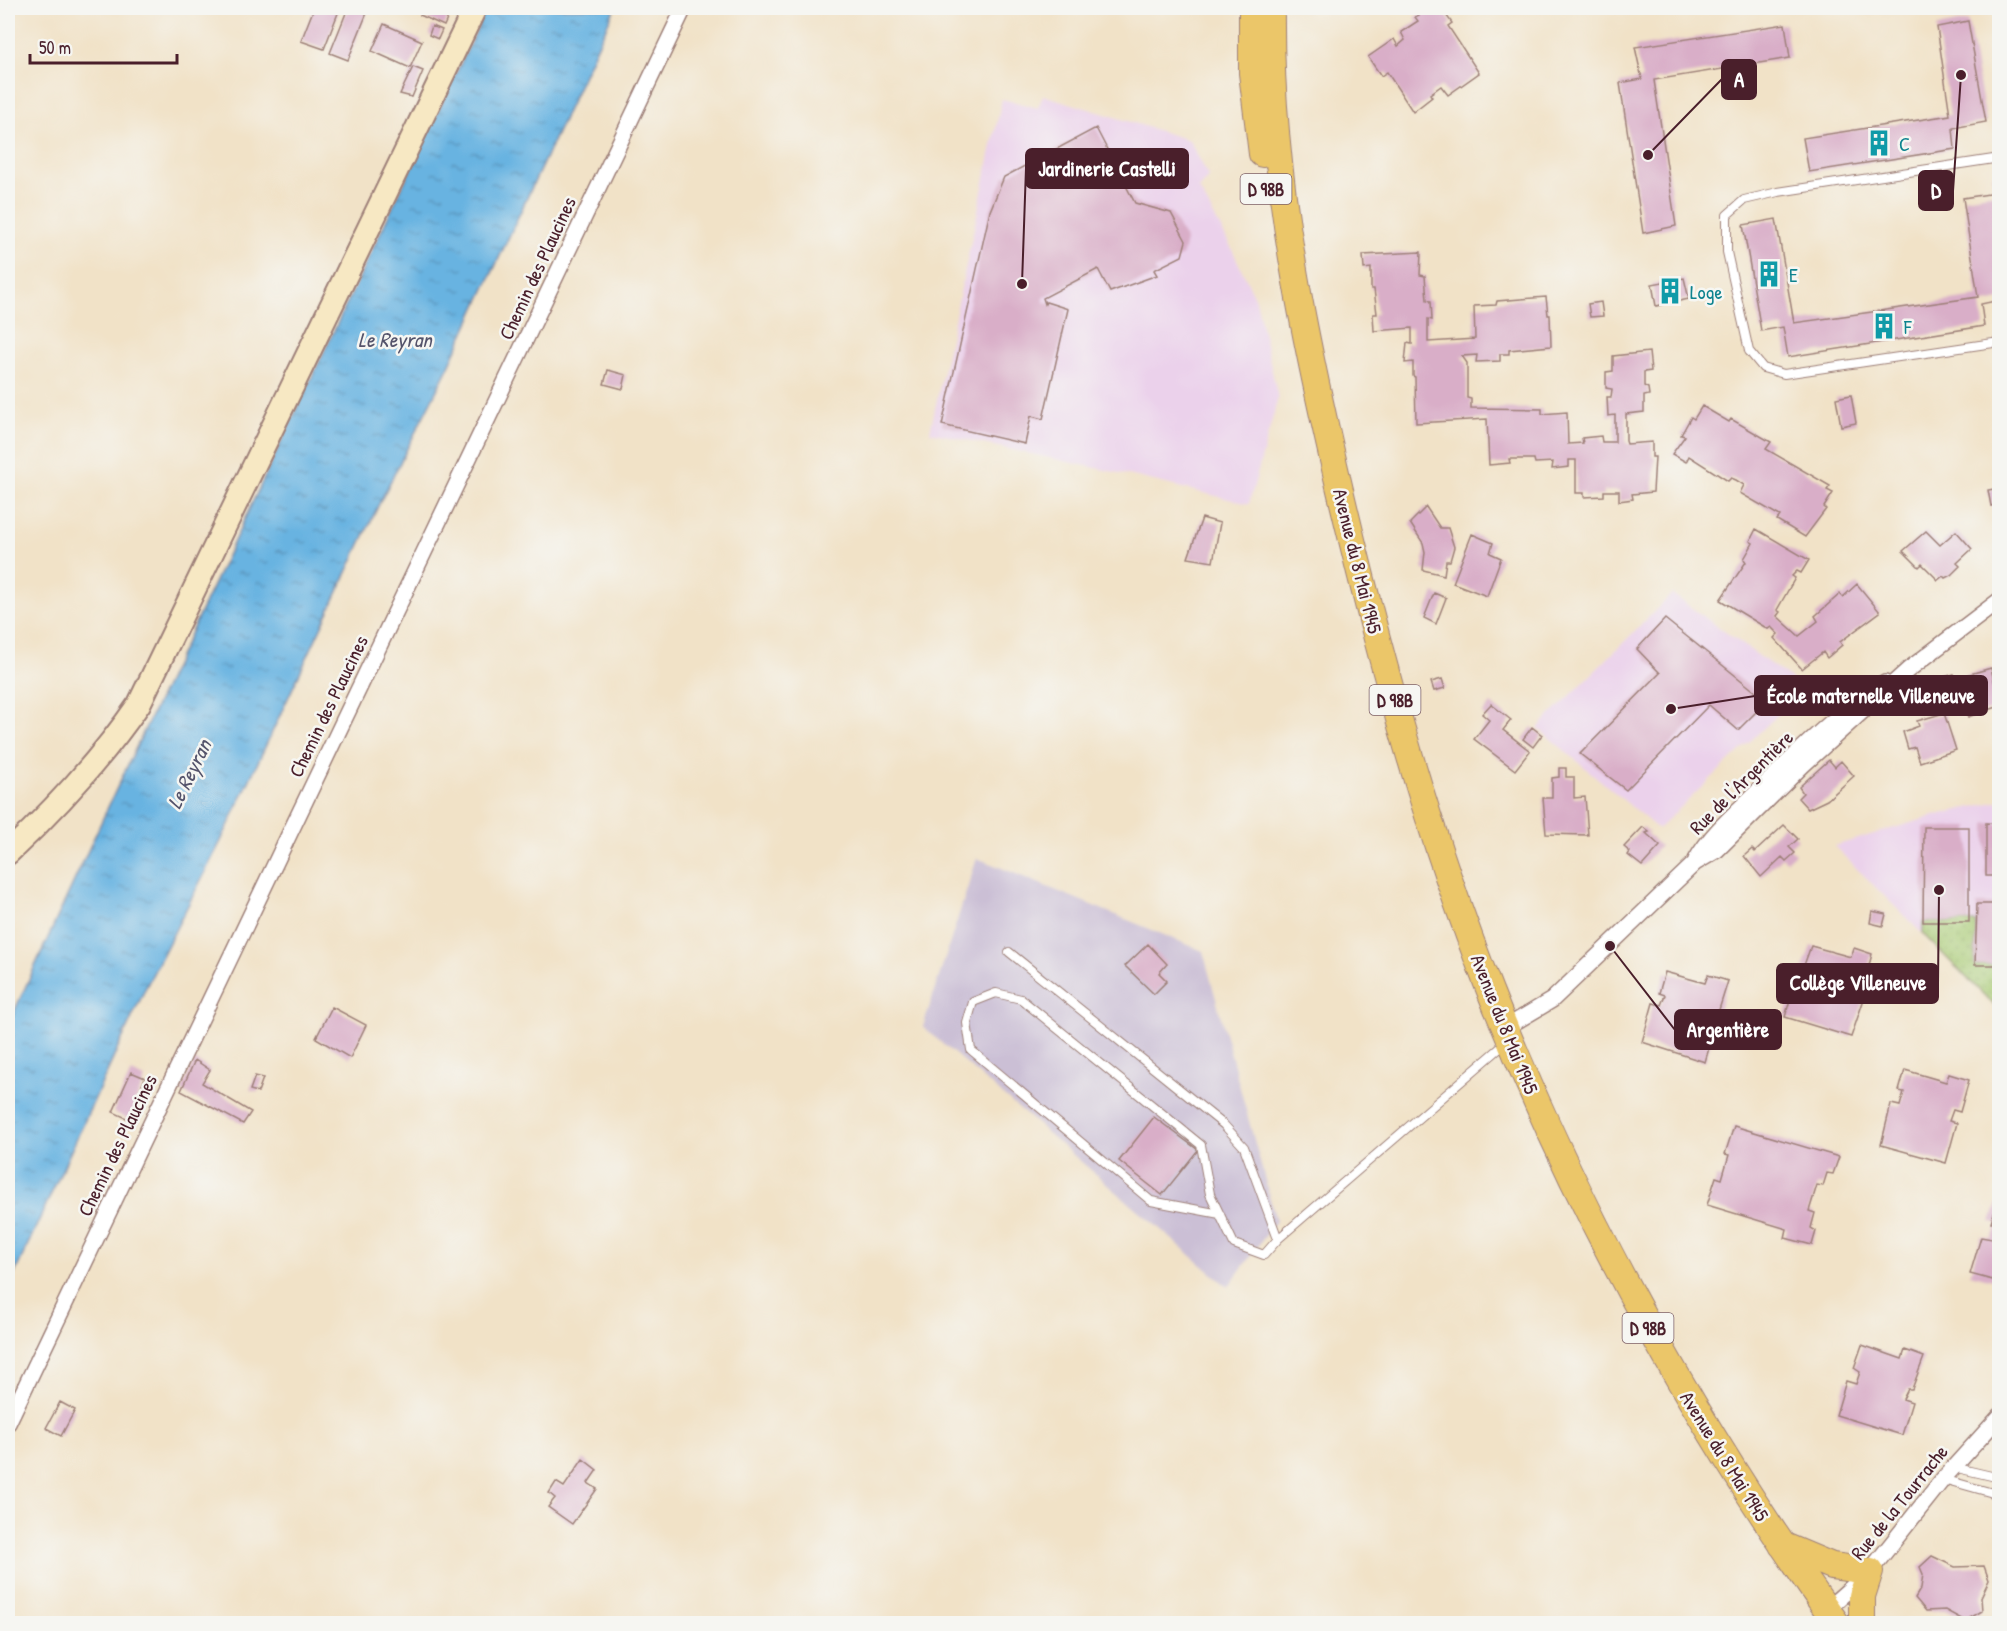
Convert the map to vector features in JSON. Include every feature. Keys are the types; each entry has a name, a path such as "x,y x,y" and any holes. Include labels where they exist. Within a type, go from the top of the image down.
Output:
{"main road":[{"path":"8,853 46,817 91,767 139,704 475,8"},
{"name":"Avenue du 8 Mai 1945","path":"1252,8 1252,73 1267,201 1277,261 1310,365"},
{"name":"Avenue du 8 Mai 1945","path":"1271,8 1270,72 1291,254 1310,365 1367,601 1434,832 1508,1033 1545,1122 1650,1332 1738,1480 1832,1616"},
{"path":"1782,1545 1832,1566 1870,1571 1862,1596 1862,1623"}],"street":[{"name":"Chemin des Plaucines","path":"8,1423 684,8"},
{"name":"Rue de l'Argentière","path":"1508,1033 1552,1000 1695,863 1717,850 1803,765 1908,670 2000,600"},
{"name":"Rue de la Tourrache","path":"1832,1616 1953,1467 2000,1416"}],"lane":[{"path":"2000,158 1778,192 1744,200 1727,215 1727,252 1749,351 1763,368 1784,374 2000,342"},
{"path":"1009,952 1224,1125 1244,1147 1278,1239"},
{"path":"1220,1214 1151,1201 980,1058 971,1050 967,1023 973,1002 996,993 1021,999 1201,1144 1210,1194 1220,1214 1234,1244 1264,1255 1278,1239 1508,1033"},
{"path":"1953,1467 2000,1478"},
{"path":"1943,1479 2000,1495"}],"shaded area":[{"path":"1043,95 1189,140 1209,177 1199,189 1230,245 1256,300 1278,398 1249,504 930,432 1002,99 1038,108"},
{"path":"1672,594 1805,689 1658,829 1538,728"},
{"path":"1999,801 1999,1010 1834,846 1941,814"},
{"path":"977,858 1203,951 1276,1221 1228,1287 923,1027"}],"green space":[{"path":"1923,922 1976,922 1975,965 1999,965 1999,1010 1923,934"}],"water":[{"name":"Le Reyran","path":"487,8 615,8 448,368 379,504 221,841 146,987 8,1288 8,1025 115,792"}],"building":[{"path":"314,8 340,8 324,49 301,41"},
{"path":"348,8 369,8 348,60 330,53"},
{"path":"423,8 452,8 444,26 420,15"},
{"path":"1417,8 1441,8 1452,23 1448,26 1479,73 1448,95 1441,86 1430,94 1432,97 1413,112 1387,72 1381,76 1368,57 1394,39 1398,46 1405,40 1401,32 1418,21 1415,17 1421,14"},
{"name":"C","path":"1968,21 1986,122 1953,128 1955,149 1809,172 1803,138 1950,115 1937,27"},
{"path":"384,24 422,41 410,68 372,51"},
{"path":"1785,24 1790,58 1654,80 1676,226 1643,233 1620,83 1642,79 1635,47"},
{"path":"432,26 442,30 438,39 429,35"},
{"path":"413,67 423,71 412,97 400,94"},
{"path":"1096,128 1135,203 1171,213 1186,241 1182,256 1154,270 1157,275 1110,292 1098,269 1043,298 1045,304 1046,302 1068,309 1043,419 1031,416 1025,444 942,425 990,211 1004,177"},
{"path":"2000,175 2000,300 1981,304 1984,326 1788,357 1783,327 1761,331 1743,225 1776,219 1794,323 1978,297 1963,198 1996,193 1992,176"},
{"path":"1421,252 1420,275 1425,276 1427,300 1431,301 1432,320 1428,319 1428,342 1475,339 1474,306 1496,305 1497,301 1546,297 1548,315 1550,315 1551,346 1509,350 1509,354 1500,354 1500,361 1476,362 1477,355 1462,356 1467,363 1467,398 1471,399 1471,408 1542,409 1542,414 1567,412 1568,444 1583,443 1582,438 1601,436 1602,442 1615,442 1615,415 1608,416 1607,397 1611,397 1612,389 1606,388 1606,372 1613,371 1613,356 1649,352 1651,371 1644,372 1644,386 1648,388 1649,395 1644,396 1644,412 1626,414 1626,441 1627,444 1652,442 1652,457 1655,457 1653,492 1632,494 1633,499 1619,501 1619,491 1604,491 1604,496 1584,497 1584,493 1576,493 1576,460 1569,460 1569,467 1552,469 1553,462 1535,463 1534,459 1509,459 1510,463 1489,465 1487,419 1416,423 1413,362 1405,363 1407,343 1412,344 1412,328 1374,331 1373,314 1377,314 1374,289 1371,289 1371,268 1364,269 1363,255"},
{"name":"Loge","path":"1684,278 1689,299 1656,306 1652,284"},
{"path":"1601,302 1603,316 1590,317 1588,304"},
{"path":"608,370 626,375 623,389 604,384"},
{"path":"1851,395 1856,423 1841,426 1836,398"},
{"path":"1702,406 1729,422 1731,419 1771,442 1766,449 1830,486 1827,490 1833,493 1824,507 1826,509 1805,537 1777,520 1780,516 1740,493 1744,485 1736,480 1731,478 1728,481 1689,456 1686,462 1672,454 1685,436 1681,435 1691,417 1694,419"},
{"path":"2000,488 2000,504 1991,506 1988,490"},
{"path":"1426,507 1440,528 1448,528 1454,547 1450,561 1446,561 1444,575 1423,570 1425,552 1423,543 1410,523"},
{"path":"1202,518 1220,523 1213,562 1188,558"},
{"path":"1756,529 1809,560 1801,573 1797,571 1792,576 1795,578 1777,610 1780,612 1777,616 1799,636 1818,621 1815,616 1840,594 1843,597 1857,584 1880,612 1840,642 1842,645 1827,658 1823,652 1802,669 1774,638 1778,634 1771,627 1768,629 1720,600 1746,562 1744,559 1753,543 1750,541"},
{"path":"1926,531 1940,545 1956,531 1972,549 1957,563 1960,566 1945,578 1943,576 1938,580 1922,564 1919,567 1903,551"},
{"path":"1472,534 1493,543 1490,553 1501,558 1487,596 1453,583"},
{"path":"1434,593 1446,598 1436,624 1424,618"},
{"path":"1665,619 1767,701 1738,730 1709,705 1626,790 1580,754 1660,673 1637,649"},
{"path":"1991,668 2000,706 1968,717 1962,700 1952,703 1944,677 1954,674 1956,678"},
{"path":"1442,679 1445,688 1434,691 1431,682"},
{"path":"1491,704 1511,720 1503,730 1530,751 1515,770 1474,739 1489,720 1482,714"},
{"path":"1944,713 1956,750 1920,762 1915,747 1908,749 1903,732 1919,726 1917,721"},
{"path":"1532,727 1542,735 1533,747 1523,739"},
{"path":"1829,760 1835,767 1841,761 1854,776 1827,800 1808,809 1798,798 1803,793 1799,787"},
{"path":"1559,768 1566,768 1566,777 1574,777 1574,798 1585,797 1588,835 1546,834 1543,798 1552,798 1552,778 1559,777"},
{"path":"1986,823 2000,824 2000,876 1986,876"},
{"path":"1784,825 1798,839 1789,847 1795,853 1786,861 1782,857 1761,877 1744,856 1752,849 1755,852"},
{"path":"1643,827 1660,846 1642,866 1628,855 1630,852 1624,847"},
{"path":"1924,827 1969,827 1969,922 1923,922"},
{"path":"1977,904 2000,904 2000,965 1975,965"},
{"path":"1872,911 1886,914 1883,926 1870,923"},
{"path":"1148,944 1167,964 1159,973 1167,981 1154,994 1125,966"},
{"path":"1811,946 1851,957 1854,948 1872,954 1864,985 1857,984 1856,994 1865,996 1851,1037 1785,1017 1797,977 1806,979 1809,970 1803,968"},
{"path":"1665,972 1705,983 1708,975 1728,981 1718,1013 1715,1012 1712,1022 1716,1024 1705,1062 1642,1042 1653,1003 1661,1005 1665,995 1659,993"},
{"path":"332,1007 366,1025 350,1058 316,1038"},
{"path":"195,1060 210,1070 202,1083 251,1112 243,1124 181,1091"},
{"path":"1905,1070 1946,1082 1949,1074 1969,1080 1960,1112 1953,1110 1949,1121 1957,1123 1946,1163 1881,1145 1891,1104 1900,1106 1904,1092 1899,1091"},
{"path":"131,1072 145,1078 135,1103 141,1106 135,1122 113,1112"},
{"path":"255,1076 263,1078 258,1092 250,1090"},
{"path":"1154,1117 1198,1150 1162,1195 1119,1161"},
{"path":"1734,1126 1839,1157 1833,1174 1827,1173 1823,1186 1817,1185 1809,1211 1815,1213 1811,1228 1816,1231 1812,1245 1785,1238 1787,1229 1707,1205 1716,1177 1722,1179 1729,1155 1725,1154"},
{"path":"1997,1204 2000,1205 2000,1282 1970,1274 1981,1237 1992,1239 1998,1223 1991,1222"},
{"path":"1862,1345 1902,1359 1905,1350 1924,1357 1912,1389 1908,1389 1903,1399 1912,1402 1902,1435 1836,1415 1846,1381 1856,1384 1860,1372 1854,1368"},
{"path":"60,1402 75,1410 61,1436 46,1428"},
{"path":"583,1459 597,1470 588,1483 597,1489 572,1524 548,1507 555,1498 549,1493 556,1482 564,1487"},
{"path":"1932,1556 1955,1567 1984,1566 1989,1580 1981,1597 1982,1611 1965,1621 1945,1610 1926,1611 1915,1598 1921,1588 1923,1574 1920,1567"}],"place":[{"name":"D","path":"1961,75"},
{"name":"C","path":"1879,143"},
{"name":"A","path":"1648,155"},
{"name":"E","path":"1769,274"},
{"name":"Jardinerie Castelli","path":"1022,284"},
{"name":"Loge","path":"1670,291"},
{"name":"F","path":"1884,326"},
{"name":"École maternelle Villeneuve","path":"1671,709"},
{"name":"Collège Villeneuve","path":"1939,890"},
{"name":"Argentière","path":"1610,946"}]}
